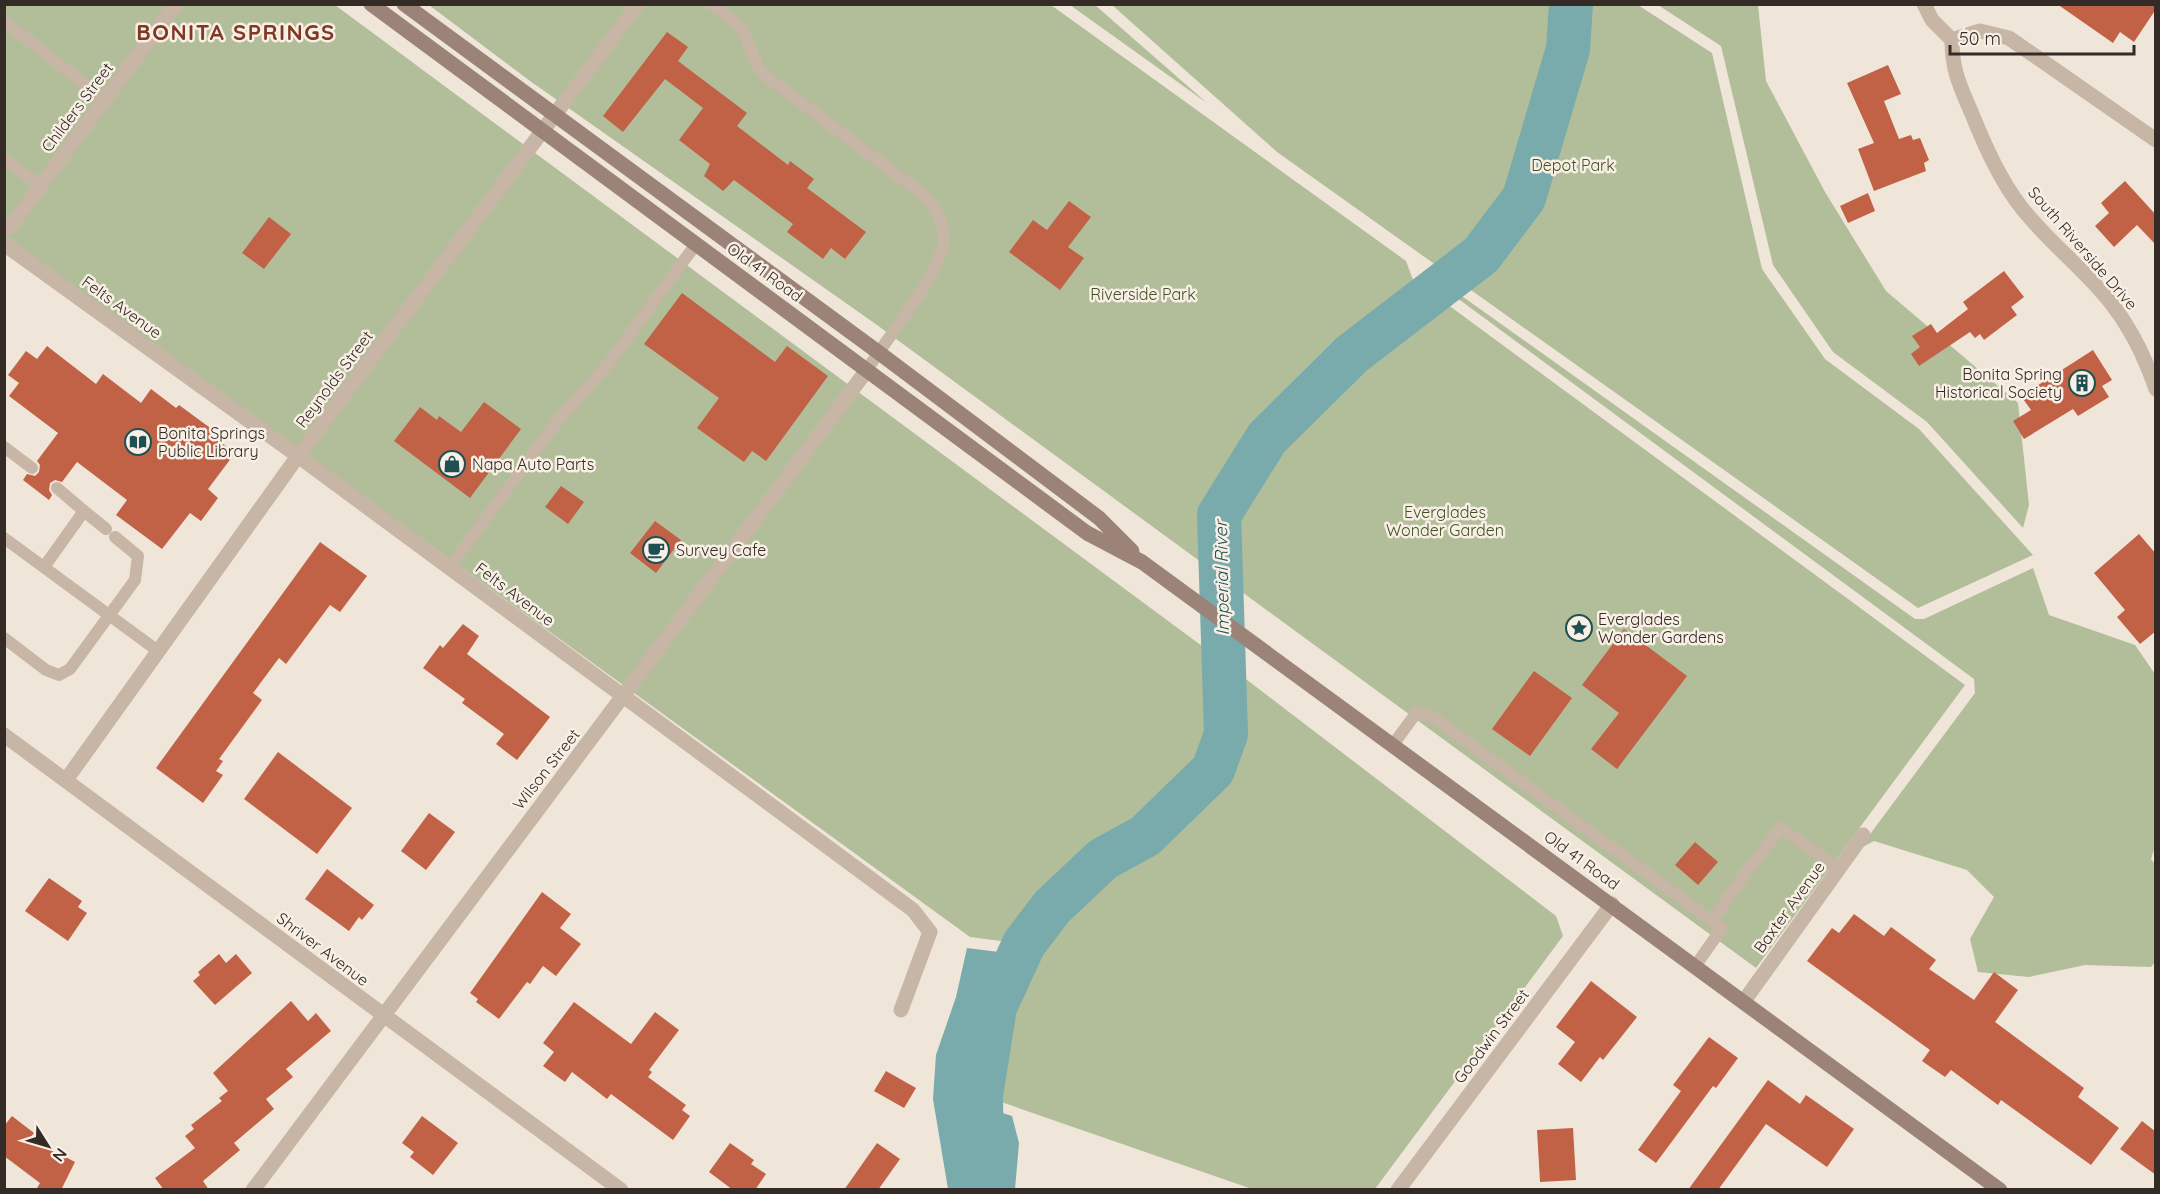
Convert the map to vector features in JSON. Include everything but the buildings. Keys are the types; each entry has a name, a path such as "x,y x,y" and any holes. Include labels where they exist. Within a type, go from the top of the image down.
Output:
{"street":[{"name":"Childers Street","path":"4,229 10,227 176,4"},
{"name":"Old 41 Road","path":"371,4 1087,533 1142,562"},
{"name":"Old 41 Road","path":"404,4 878,352 1099,518 1142,562 1277,663 1612,904 2000,1190"},
{"name":"Reynolds Street","path":"66,780 298,456 638,4"},
{"path":"1924,4 1932,20 1952,40 1980,31 2009,38 2156,140"},
{"name":"South Riverside Drive","path":"1952,40 1952,66 1979,131 2006,184 2021,207 2125,321 2139,347 2156,389"},
{"name":"Felts Avenue","path":"4,244 298,456 913,909 930,932 901,1010"},
{"name":"Wilson Street","path":"253,1190 478,885 624,697 867,370"},
{"name":"Shriver Avenue","path":"4,735 621,1190"},
{"name":"Baxter Avenue","path":"1744,1001 1863,836"},
{"name":"Goodwin Street","path":"1398,1190 1612,904"}],"lane":[{"path":"711,4 741,27 759,68 767,77 925,196 939,215 944,236 942,254 933,275 867,370"},
{"path":"4,21 105,100"},
{"path":"4,159 41,186"},
{"path":"449,568 556,423 608,364 696,244"},
{"path":"4,447 32,468"},
{"path":"4,638 46,670 59,675 70,669 135,580 138,556 57,488"},
{"path":"44,567 84,511"},
{"path":"4,538 158,651"},
{"path":"1392,746 1417,712 1434,718 1722,928 1696,966"},
{"path":"1712,921 1749,868 1781,828 1839,869"}],"green space":[{"path":"5,5 335,5 1225,663 1556,916 1563,936 1375,1189 1252,1189 981,1095 995,1007 1024,944 970,937 5,236"},
{"path":"429,5 1051,5 1406,261 1421,301 1432,293 1965,685 1756,968 877,325 530,81"},
{"path":"1070,5 1095,5 1207,103"},
{"name":"Depot Park","path":"1112,5 1638,5 1712,53 1762,269 1825,359 1919,429 2033,555 1918,608 1277,152"},
{"path":"1658,5 1758,5 1766,81 1825,192 1886,291 2018,403 2029,505 2023,528 1927,422 1833,352 1773,265 1721,46"},
{"path":"1452,289 1915,619 1924,619 2033,568 2049,615 2135,645 2155,674 2156,844 2151,859 2156,866 2155,962 2151,967 2085,965 2029,977 1978,972 1970,939 1994,897 1967,870 1874,841 1859,849 1975,693 1974,679 1449,292"}],"water":[{"path":"967,948 1007,953 984,1004 969,1095 975,1104 1012,1116 1019,1143 1015,1189 948,1189 933,1099 936,1055 956,997"}],"waterway":[{"name":"Imperial River","path":"982,1190 981,1095 995,1007 1024,944 1052,907 1103,859 1145,836 1213,770 1226,734 1219,515 1267,438 1352,354 1481,255 1524,198 1568,49 1571,4"}],"place":[{"name":"Bonita Spring Historical Society","path":"2082,383"},
{"name":"Bonita Springs Public Library","path":"138,442"},
{"name":"Napa Auto Parts","path":"452,464"},
{"name":"Survey Cafe","path":"656,550"},
{"name":"Everglades Wonder Gardens","path":"1579,628"}],"district":[{"name":"BONITA SPRINGS","path":"236,32"}],"park label":[{"name":"Riverside Park","path":"1143,294"},
{"name":"Everglades Wonder Garden","path":"1445,521"}]}
